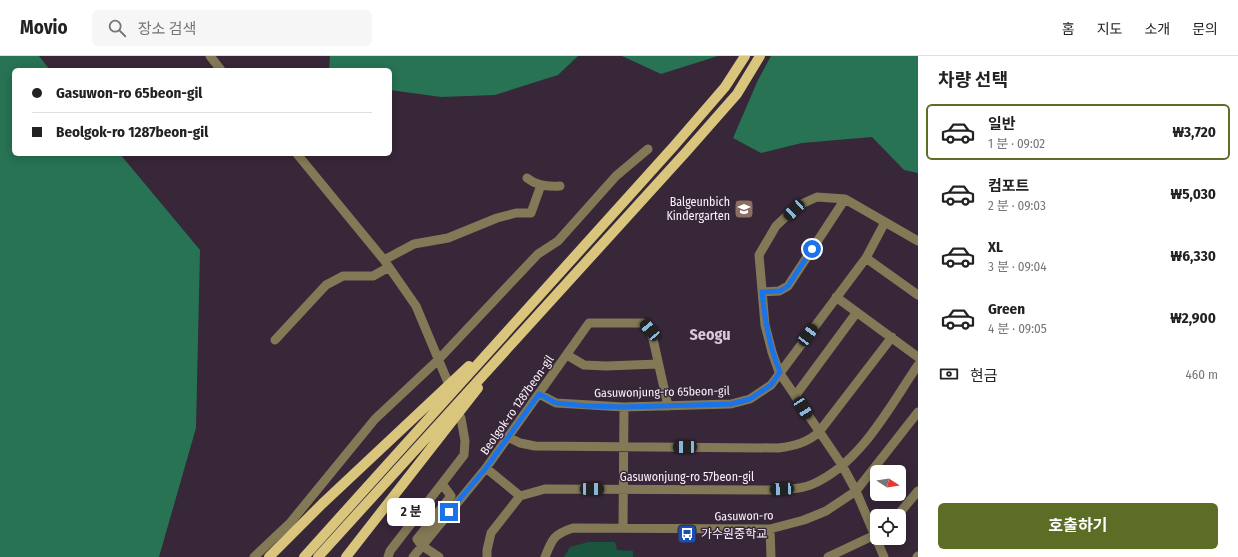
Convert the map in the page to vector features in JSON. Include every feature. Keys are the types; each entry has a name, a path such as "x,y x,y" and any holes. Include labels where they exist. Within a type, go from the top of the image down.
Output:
{"main road":[{"path":"304,557 674,146 725,87 745,56"},
{"path":"318,557 686,152 736,94 760,56"},
{"path":"276,555 455,378 494,346"},
{"path":"346,557 471,399 496,362"}],"street":[{"path":"210,56 219,68"},
{"path":"254,557 290,523 375,419 438,360 538,254 558,242 616,176 648,149"},
{"path":"299,156 386,263 416,306 447,380"},
{"path":"527,178 540,185 560,186"},
{"path":"275,340 326,285 343,276 374,276 386,263 414,244 448,238 497,218 516,213 531,213 540,185"},
{"path":"870,522 842,465 780,372 772,352 765,326 758,255 776,226 798,206 817,197 845,199 918,240"},
{"path":"762,292 780,291 788,286 845,199"},
{"name":"Gasuwonjung-ro 65beon-gil","path":"539,394 556,403 624,407 731,404 750,399 771,385 866,258 885,222"},
{"path":"866,258 918,295"},
{"path":"836,297 918,357"},
{"path":"795,396 857,312"},
{"name":"Beolgok-ro 1287beon-gil","path":"413,557 421,545 486,468 589,323 644,323 650,330 668,406"},
{"path":"508,437 520,443 535,446 778,448 793,446 805,442 819,432 892,337"},
{"name":"Beolgok-ro 1287beon-gil","path":"567,355 584,365 606,366 658,364"},
{"name":"Gasuwonjung-ro 57beon-gil","path":"520,496 545,489 794,489 812,485 842,465 858,450 918,365"},
{"path":"623,528 624,407"},
{"name":"Gasuwon-ro","path":"545,557 550,543 558,532 573,528 770,529 804,520 826,511 856,491 918,412"},
{"path":"388,557 390,552 443,485 464,455 465,440 461,418"},
{"name":"Beolgok-ro 1287beon-gil","path":"486,468 520,496"},
{"path":"439,557 421,545 417,539 451,496 443,485"},
{"path":"903,509 918,491"},
{"path":"487,557 491,532 520,496"},
{"path":"770,529 771,557"},
{"path":"828,557 870,538"},
{"path":"880,545 884,557"}],"green space":[{"path":"0,56 39,56 48,68 12,68 12,156 122,156 200,250 196,428 159,557 0,557"},
{"path":"330,56 578,56 558,75 495,95 441,97 392,90 392,68 329,68"},
{"path":"622,56 718,56 661,74"},
{"path":"771,56 918,56 918,173 904,170 872,137 802,143 761,153 733,138 758,80"},
{"path":"588,542 615,542 617,550 633,551 633,557 564,557 570,547"}],"place":[{"name":"Balgeunbich Kindergarten","path":"744,209"},
{"name":"가수원중학교","path":"687,534"}],"district":[{"name":"Seogu","path":"710,334"}],"route":[{"path":"449,512 486,468 539,394 556,403 587,406 624,407 731,404 750,399 771,385 780,372 772,352 765,326 762,292 780,291 788,286 812,249"}]}
